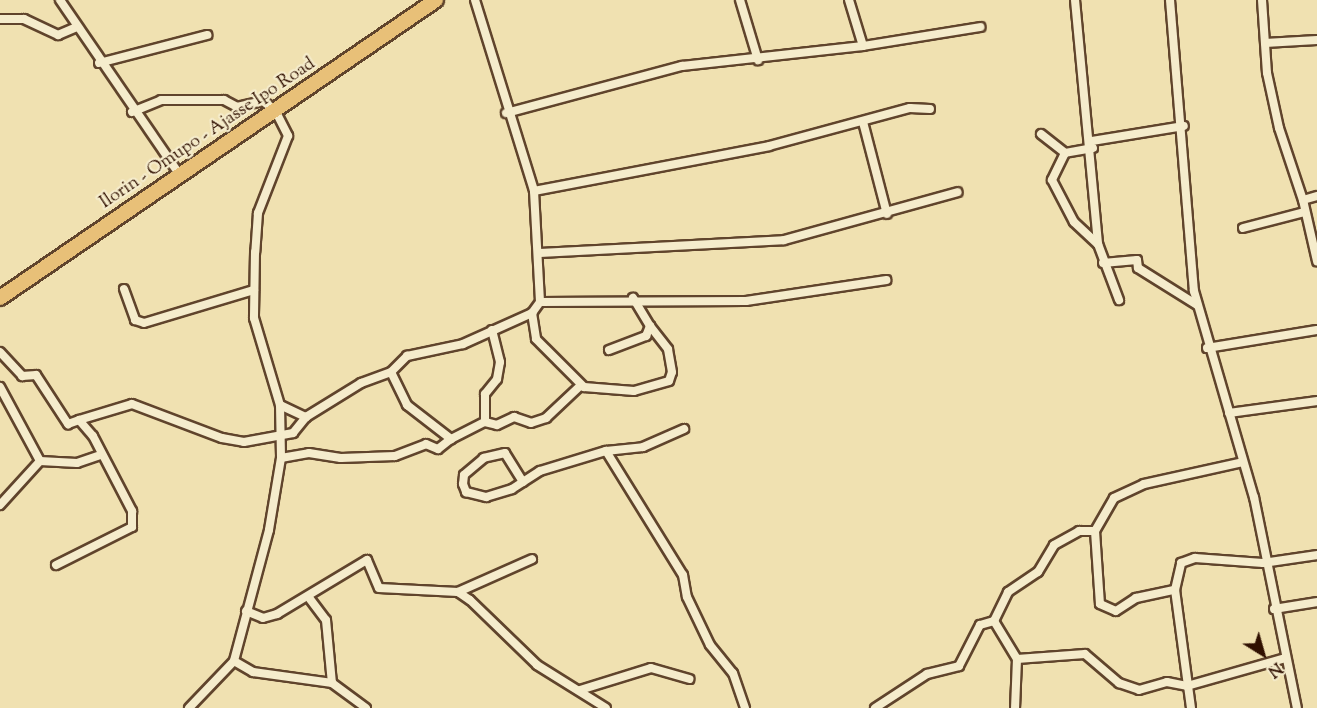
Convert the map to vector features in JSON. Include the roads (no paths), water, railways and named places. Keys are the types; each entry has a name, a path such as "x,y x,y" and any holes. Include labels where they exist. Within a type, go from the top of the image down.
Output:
{"highway":[{"name":"Ilorin - Omupo - Ajasse Ipo Road","path":"0,298 181,177 436,0"}],"street":[{"path":"60,0 99,63 181,177"},
{"path":"0,352 22,376 36,375 68,424 132,404 222,438 244,442 293,433 306,417 361,383 390,372 417,351 463,344 532,313 540,302 534,191 506,113 475,0"},
{"path":"740,0 758,60"},
{"path":"849,0 863,46"},
{"path":"1075,0 1093,144 1098,244 1103,263 1119,300"},
{"path":"1170,0 1184,126 1197,306 1207,348 1244,462 1263,563 1297,708"},
{"path":"1262,0 1264,43 1279,128 1314,237 1317,261"},
{"path":"0,19 24,19 58,35 77,27"},
{"path":"506,113 682,66 758,60 980,27"},
{"path":"99,63 207,35"},
{"path":"1264,43 1317,40"},
{"path":"132,111 161,100 200,98 237,107 263,101 275,110 288,136 258,213 254,318 280,405 278,434 281,458 261,575 246,611 234,661 189,708"},
{"path":"534,191 712,158 862,122 910,108 930,109"},
{"path":"862,122 886,214"},
{"path":"1098,244 1074,222 1052,180 1065,153 1093,144 1184,126"},
{"path":"1041,134 1065,153"},
{"path":"539,253 753,244 886,214 958,192"},
{"path":"1303,200 1317,196"},
{"path":"1244,228 1305,212"},
{"path":"1103,263 1137,260 1138,268 1197,306"},
{"path":"540,302 633,298 746,301 886,280"},
{"path":"124,288 135,320 144,323 254,290"},
{"path":"532,313 536,339 581,385 634,391 669,381 668,349 650,326 633,298"},
{"path":"609,350 646,336 650,326"},
{"path":"485,422 485,394 497,380 500,362 492,330"},
{"path":"1207,348 1317,330"},
{"path":"390,372 407,405 451,439"},
{"path":"281,458 309,453 341,458 395,456 426,444 438,449 451,439 485,422 497,425 513,417 531,423 546,418 581,385"},
{"path":"1,390 40,461"},
{"path":"1229,413 1317,401"},
{"path":"280,405 306,417"},
{"path":"56,565 132,527 126,496 79,420"},
{"path":"523,482 505,453 484,458 464,475 463,484 466,492 486,497 606,451 643,447 684,429"},
{"path":"606,451 682,575 687,597 710,645 733,673 745,708"},
{"path":"40,461 77,463 100,455"},
{"path":"0,505 40,461"},
{"path":"1175,590 1136,598 1116,611 1100,604 1095,531 1114,498 1144,484 1244,462"},
{"path":"875,708 927,674 959,666 980,625 994,621 1008,592 1038,572 1054,545 1079,531 1095,531"},
{"path":"1191,708 1175,590 1178,569 1186,559 1263,563 1317,555"},
{"path":"246,611 263,618 309,599 367,560 379,588 458,592 532,559"},
{"path":"458,592 494,618 537,665 606,708"},
{"path":"309,599 326,620 332,683"},
{"path":"1274,609 1317,602"},
{"path":"994,621 1017,659 1015,708"},
{"path":"1017,659 1085,654 1132,689 1167,682 1187,686 1285,658"},
{"path":"234,661 253,672 332,683 366,708"},
{"path":"580,690 651,668 689,679"}]}
